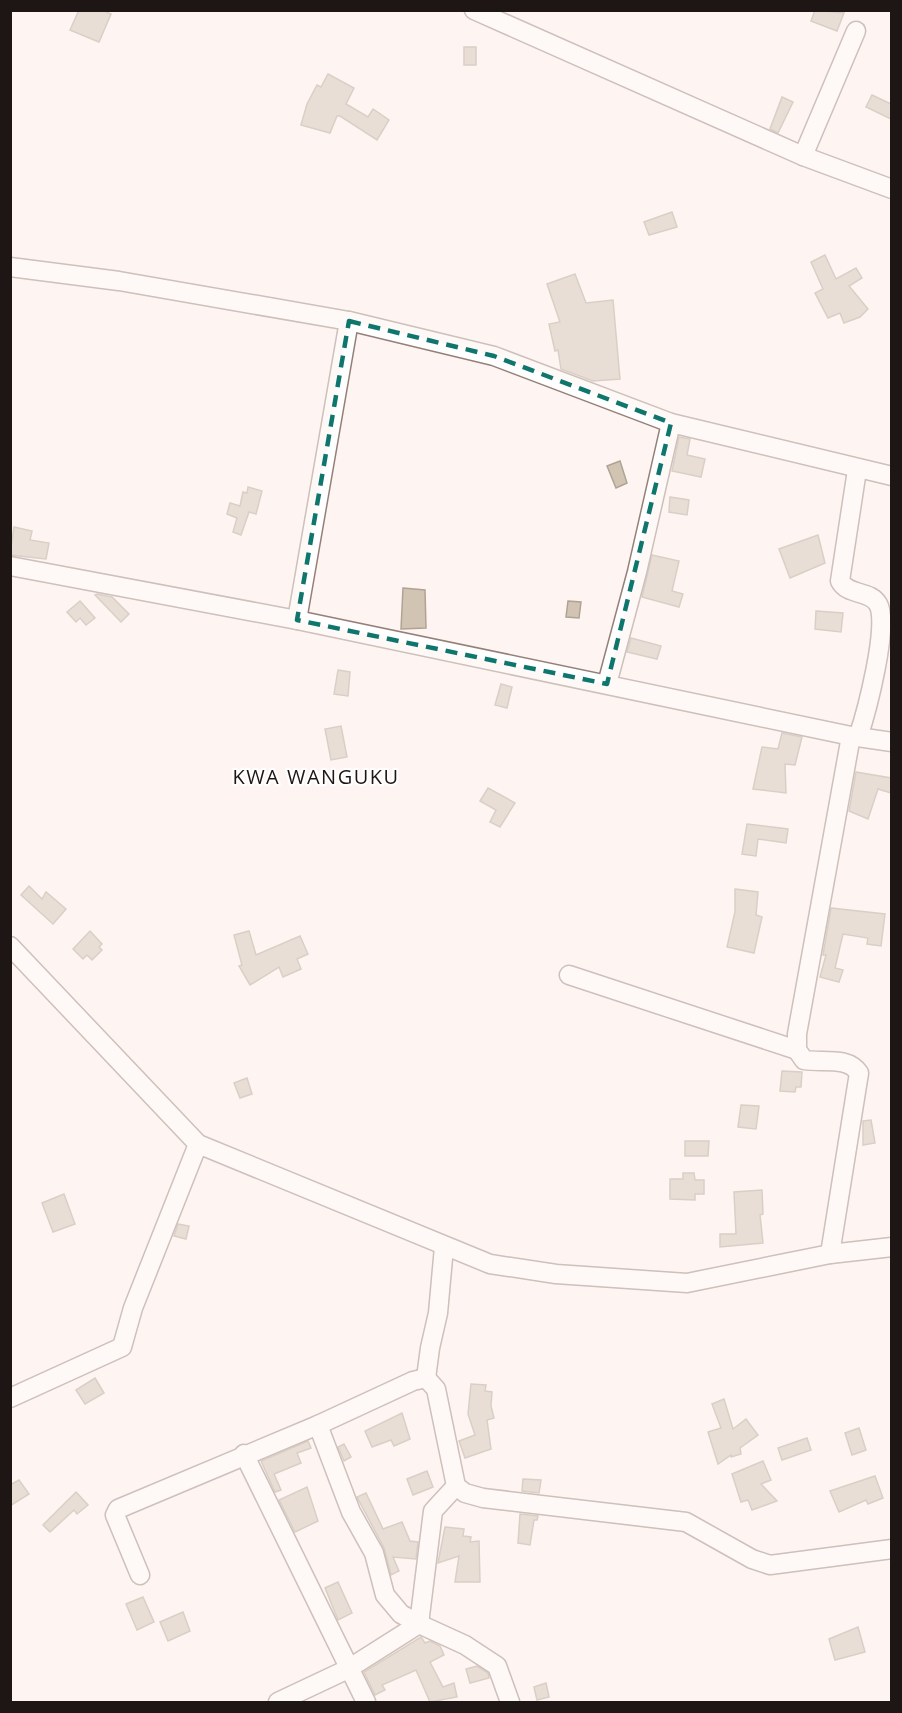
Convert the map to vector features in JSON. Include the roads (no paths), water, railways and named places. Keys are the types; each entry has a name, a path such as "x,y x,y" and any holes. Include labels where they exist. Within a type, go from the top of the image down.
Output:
{"street":[{"path":"474,10 802,156 891,189"},
{"path":"802,156 856,31"},
{"path":"10,267 119,281 349,321 494,356 671,423 857,470 891,476"},
{"path":"297,620 349,321"},
{"path":"607,684 637,572 671,423"},
{"path":"797,1050 799,1023 855,737 875,671 881,618 878,603 871,597 850,592 840,581 857,470"},
{"path":"10,566 297,620 855,737 891,742"},
{"path":"10,946 198,1144 490,1264 556,1274 687,1283 831,1254 891,1247"},
{"path":"569,975 797,1050 804,1060 846,1062 854,1065 859,1073 831,1254"},
{"path":"10,1398 122,1347 133,1308 198,1144"},
{"path":"426,1378 438,1313 444,1247"},
{"path":"140,1575 117,1525 115,1515 118,1509 244,1454 318,1425 413,1381 426,1378"},
{"path":"426,1378 436,1389 456,1486 465,1493 483,1498 686,1522 752,1559 770,1565 891,1549"},
{"path":"318,1425 351,1512 374,1553 386,1595 401,1614 465,1645 497,1666 510,1702"},
{"path":"244,1454 366,1702"},
{"path":"419,1624 432,1511 456,1486"},
{"path":"278,1702 348,1669 419,1624"}],"district":[{"name":"KWA WANGUKU","path":"316,777"}]}
